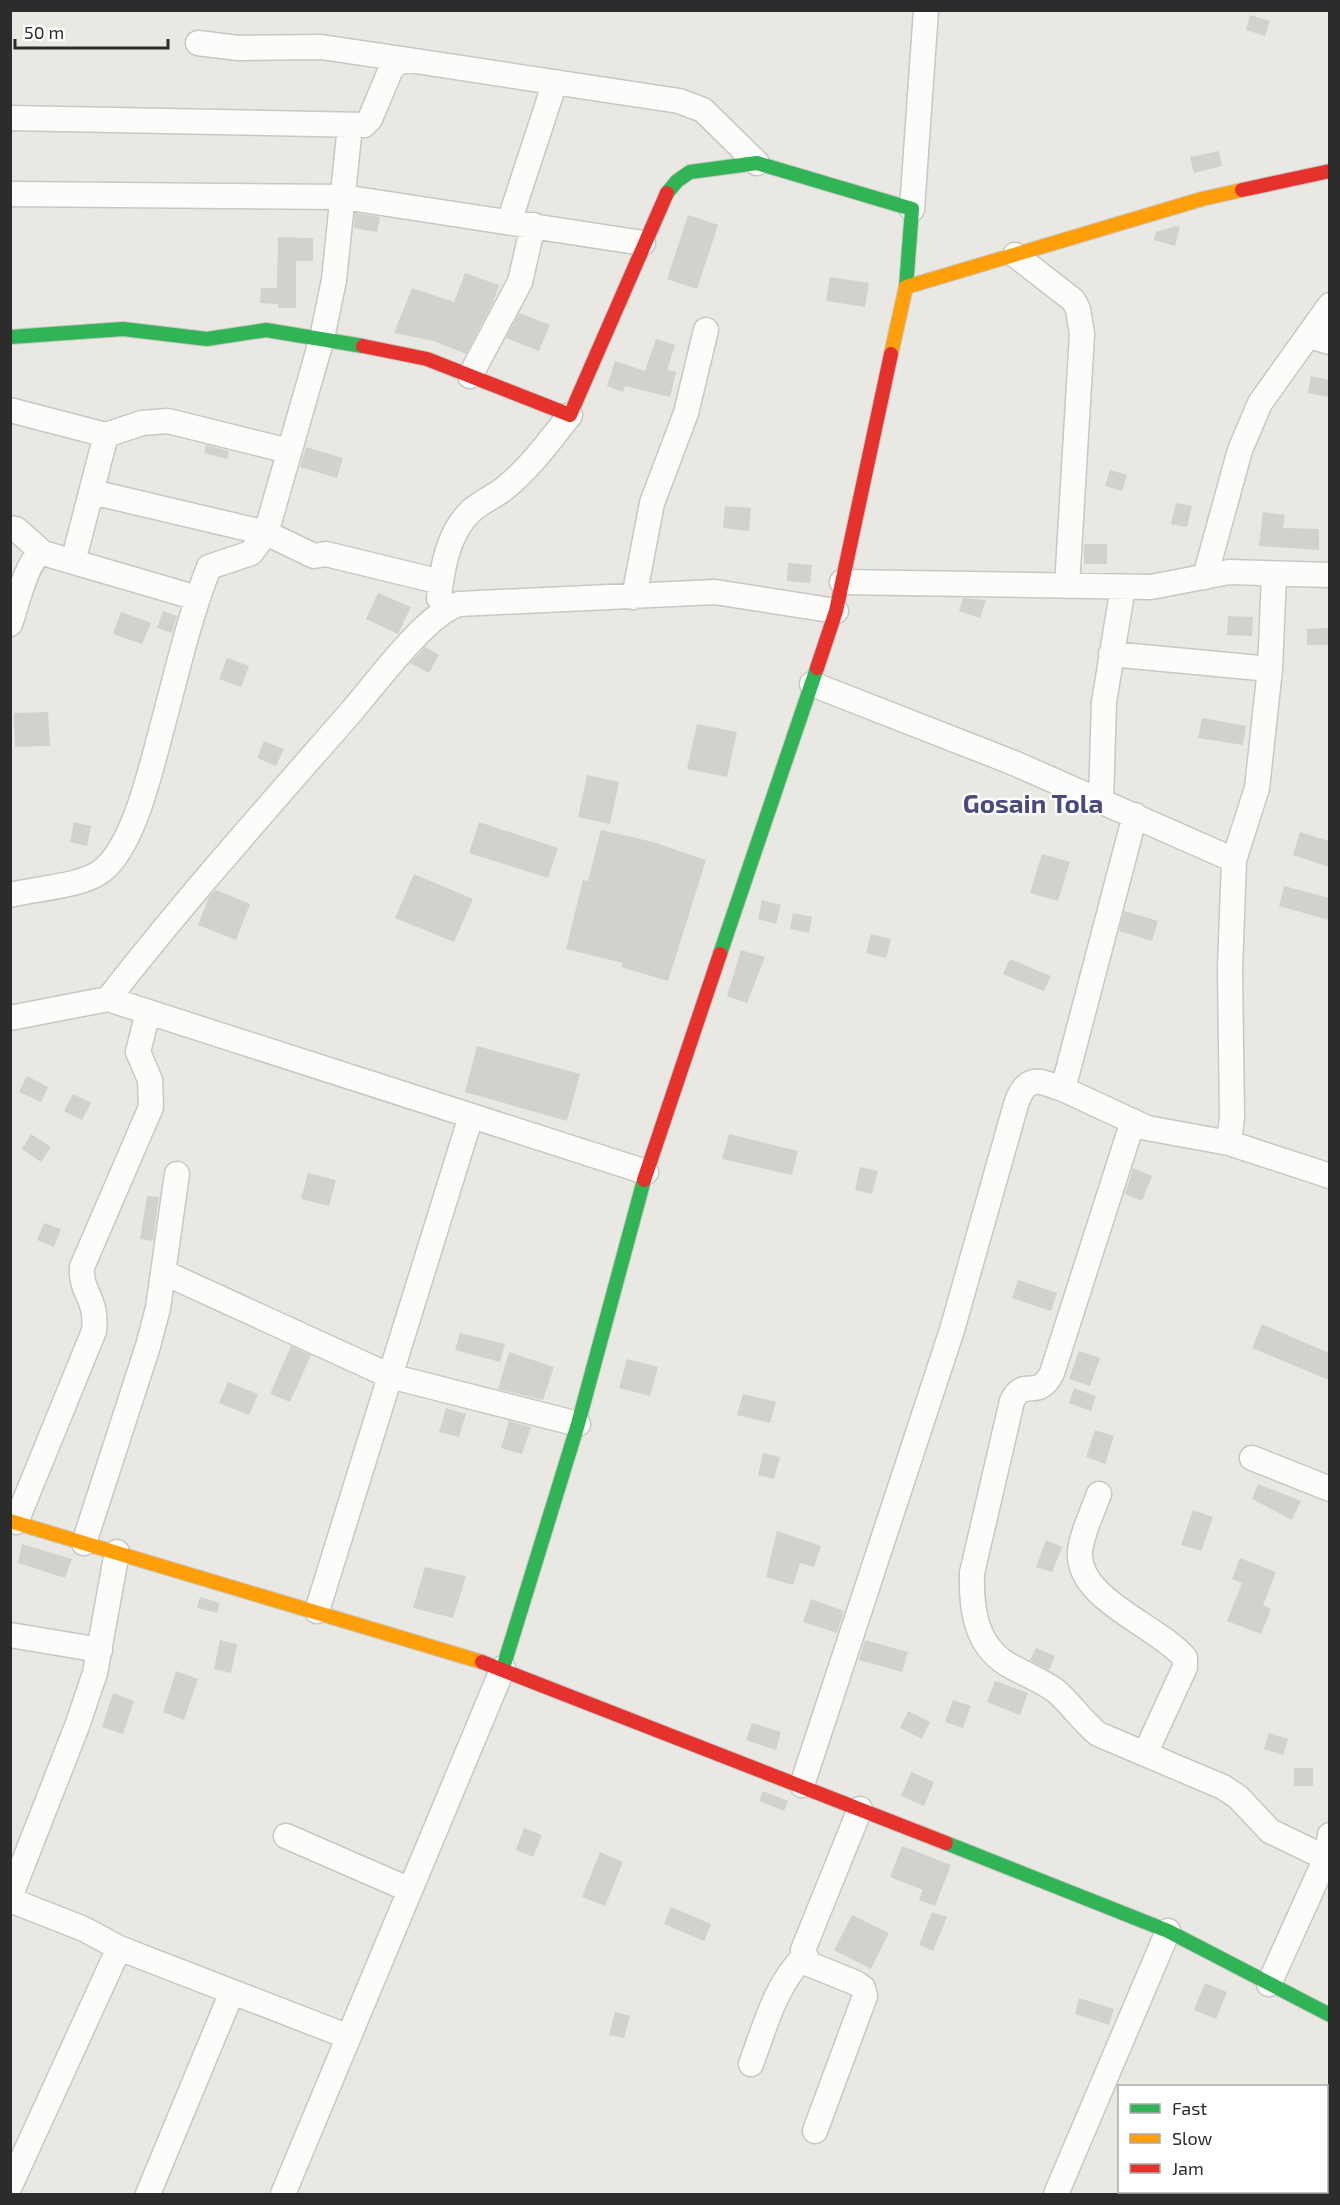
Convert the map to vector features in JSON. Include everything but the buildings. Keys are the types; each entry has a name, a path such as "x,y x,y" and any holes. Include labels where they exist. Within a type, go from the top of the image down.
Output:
{"street":[{"path":"283,2194 503,1668 578,1425 646,1172 836,611 906,287 926,10"},
{"path":"198,43 238,48 321,47 679,101 703,111 757,163"},
{"path":"10,118 364,125 370,119 391,69 397,63 409,60"},
{"path":"509,222 555,82"},
{"path":"10,895 79,881 102,870 128,836 150,769 197,598 209,567 251,554 266,533 322,338 334,280 350,126"},
{"path":"437,615 441,582 453,536 472,510 505,488 533,461 570,415 661,202 681,175 757,163 912,208"},
{"path":"906,287 1202,199 1329,171"},
{"path":"10,194 343,197 643,243"},
{"path":"470,376 520,282 533,225"},
{"path":"1015,255 1072,300 1078,309 1082,334 1067,586"},
{"path":"1205,577 1240,450 1260,403 1319,339 1329,305"},
{"path":"10,337 123,329 207,339 266,330 322,338 427,359 570,415"},
{"path":"634,597 652,503 686,413 706,330"},
{"path":"10,410 106,435 142,423 168,420 289,451"},
{"path":"73,562 106,435"},
{"path":"92,492 266,533 314,556 326,554 441,582"},
{"path":"10,528 16,529 43,553 197,598"},
{"path":"10,624 31,563 37,554 43,553"},
{"path":"842,582 1151,587 1229,572 1329,575"},
{"path":"1229,1143 1232,1117 1230,969 1234,860 1257,788 1270,669 1274,575"},
{"path":"1101,800 1104,702 1122,587"},
{"path":"108,999 162,930 437,615 447,608 459,604 715,592 836,611"},
{"path":"1111,654 1270,669"},
{"path":"812,684 1014,763 1234,860"},
{"path":"1063,1089 1135,815"},
{"path":"10,1018 108,999 646,1172"},
{"path":"148,1012 138,1052 150,1080 151,1107 82,1267 81,1278 95,1310 94,1331 13,1521 503,1668 1168,1931 1329,2015"},
{"path":"802,1785 952,1330 1017,1101 1023,1087 1029,1082 1040,1081 1063,1089 1147,1128 1229,1143 1329,1176"},
{"path":"317,1611 471,1116"},
{"path":"1133,1121 1052,1373 1046,1386 1039,1389 1023,1388 1016,1393 1012,1401 972,1573 971,1598 977,1627 987,1647 1005,1663 1054,1690 1084,1723 1098,1734 1223,1787 1238,1797 1270,1831 1286,1841 1328,1851 1269,1984"},
{"path":"84,1543 148,1346 165,1273 177,1174"},
{"path":"165,1273 390,1376 578,1425"},
{"path":"1252,1458 1329,1489"},
{"path":"1099,1494 1081,1548 1080,1563 1084,1576 1097,1591 1185,1658 1185,1667 1145,1754"},
{"path":"117,1552 100,1650 77,1726 10,1899 84,1929 118,1947 349,2037"},
{"path":"10,1635 100,1650"},
{"path":"815,2131 865,1996 862,1988 856,1983 809,1964 804,1957 805,1940 860,1809"},
{"path":"286,1836 410,1890"},
{"path":"1056,2194 1168,1931"},
{"path":"10,2186 118,1947"},
{"path":"751,2064 780,1991 794,1967 804,1957"},
{"path":"148,2194 232,1992"}],"traffic: fast":[{"path":"667,193 677,181 690,172 757,163 912,209 906,287"},
{"path":"10,337 123,329 207,339 266,330 363,346"},
{"path":"720,954 817,668"},
{"path":"503,1668 578,1424 644,1180"},
{"path":"946,1843 1168,1931 1330,2015"}],"traffic: slow":[{"path":"891,354 906,287 1202,199 1242,190"},
{"path":"10,1521 482,1662"}],"traffic: jam":[{"path":"1242,190 1330,171"},
{"path":"363,346 427,359 570,415 667,193"},
{"path":"817,668 836,611 891,354"},
{"path":"644,1180 720,954"},
{"path":"482,1662 946,1843"}],"district":[{"name":"Gosain Tola","path":"1033,804"}]}
